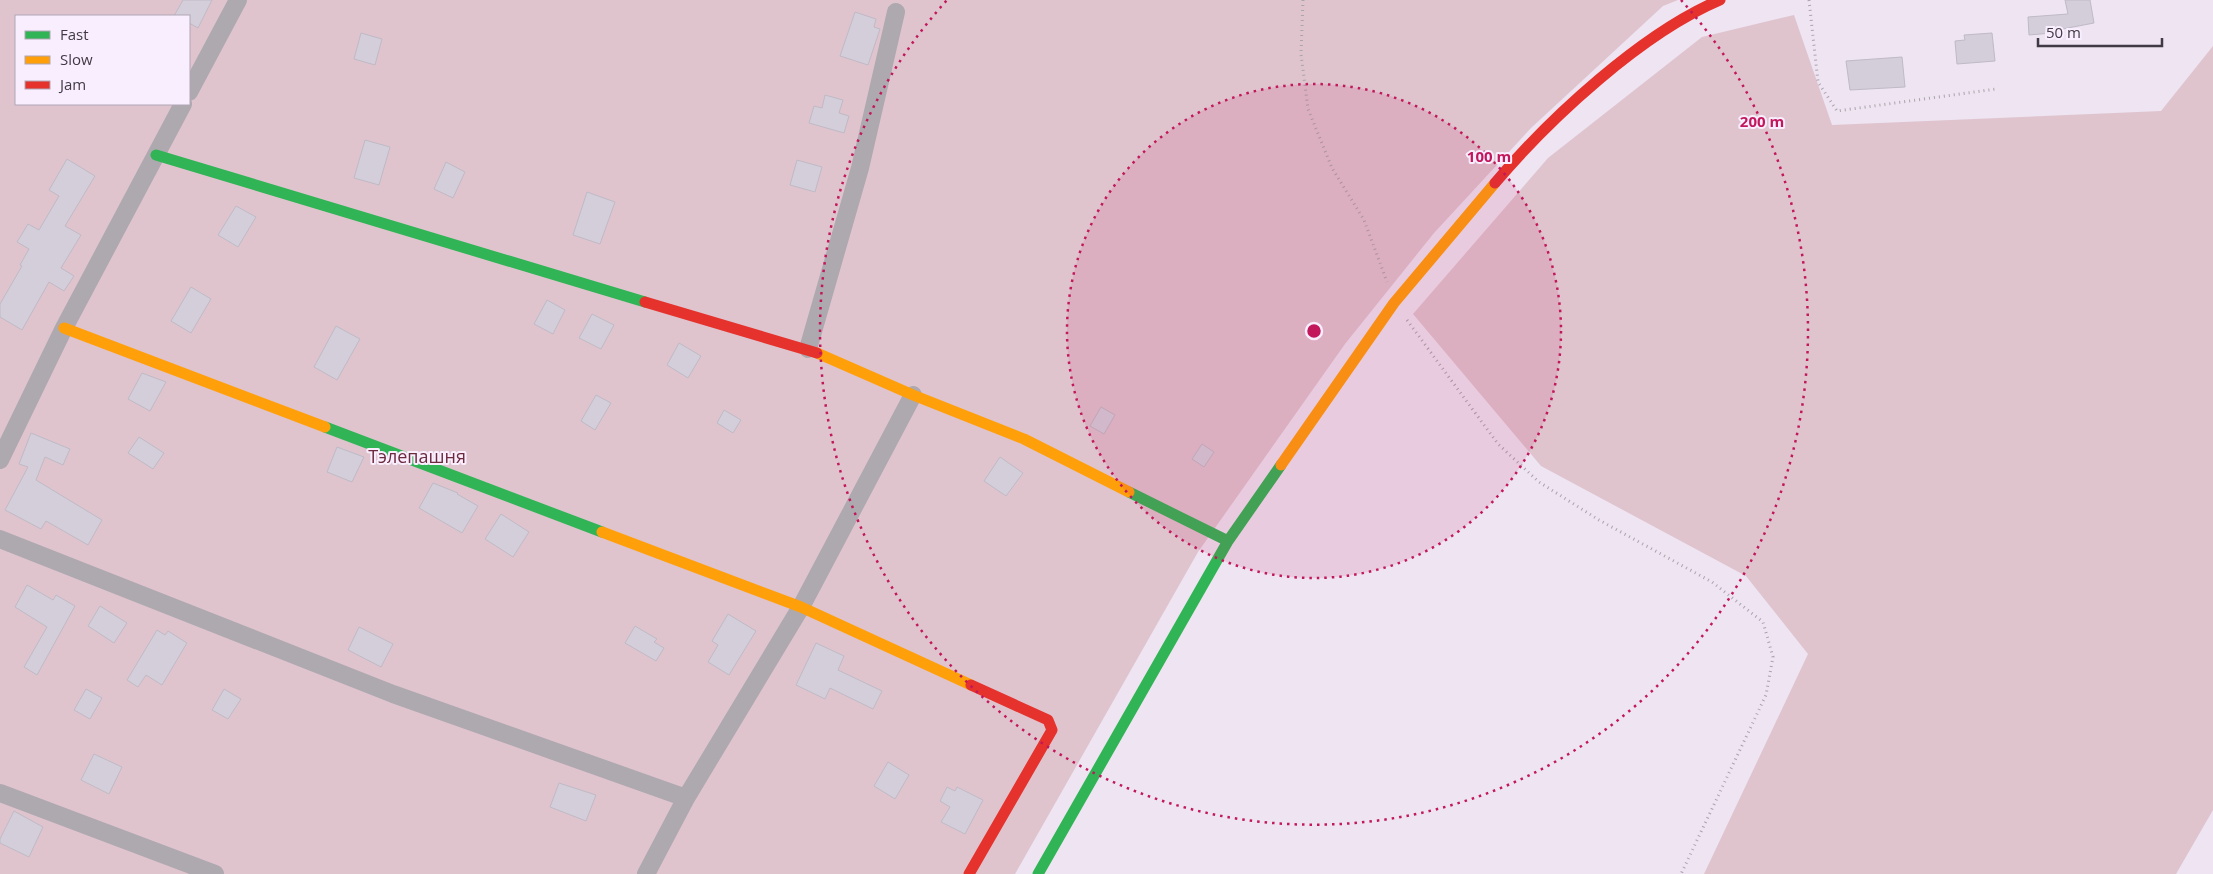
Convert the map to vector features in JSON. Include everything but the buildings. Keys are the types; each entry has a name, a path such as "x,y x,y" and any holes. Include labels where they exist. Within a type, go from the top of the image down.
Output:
{"street":[{"path":"190,90 238,0"},
{"path":"1038,874 1228,542 1394,303 1505,171 1548,126 1604,75 1639,48 1673,24 1701,8 1720,0"},
{"path":"808,349 860,168 896,12"},
{"path":"0,460 64,328 182,105"},
{"path":"156,155 808,349 914,395 1024,439 1228,542"},
{"path":"64,328 801,607 1048,720 1052,730 969,874"},
{"path":"646,874 686,798 801,607 914,395"},
{"path":"0,539 393,694 686,798"},
{"path":"0,793 215,874"}],"path":[{"path":"1303,0 1301,54 1308,109 1332,168 1364,220 1378,254 1394,303 1498,444 1539,482 1599,520 1712,582 1763,622 1773,657 1766,695 1682,874"},
{"path":"1809,0 1818,82 1837,111 1996,89"}],"green space":[{"name":"Тэлепашня","path":"0,0 1678,0 1663,6 1531,128 1434,233 1345,344 1198,552 1015,874 0,874"},
{"path":"1794,15 1832,125 2161,111 2213,46 2213,810 2176,874 1704,874 1808,654 1746,576 1541,466 1413,314 1548,158 1702,37"}],"traffic: fast":[{"path":"156,155 645,302"},
{"path":"325,427 602,532"},
{"path":"1038,874 1228,541 1281,465"},
{"path":"1129,492 1228,541"}],"traffic: slow":[{"path":"1281,465 1394,303 1495,183"},
{"path":"64,328 325,427"},
{"path":"817,353 913,395 1024,439 1129,492"},
{"path":"602,532 801,607 971,685"}],"traffic: jam":[{"path":"1495,183 1570,105 1629,55 1660,33 1720,0"},
{"path":"645,302 817,353"},
{"path":"969,874 1052,730 1048,720 971,685"}]}
